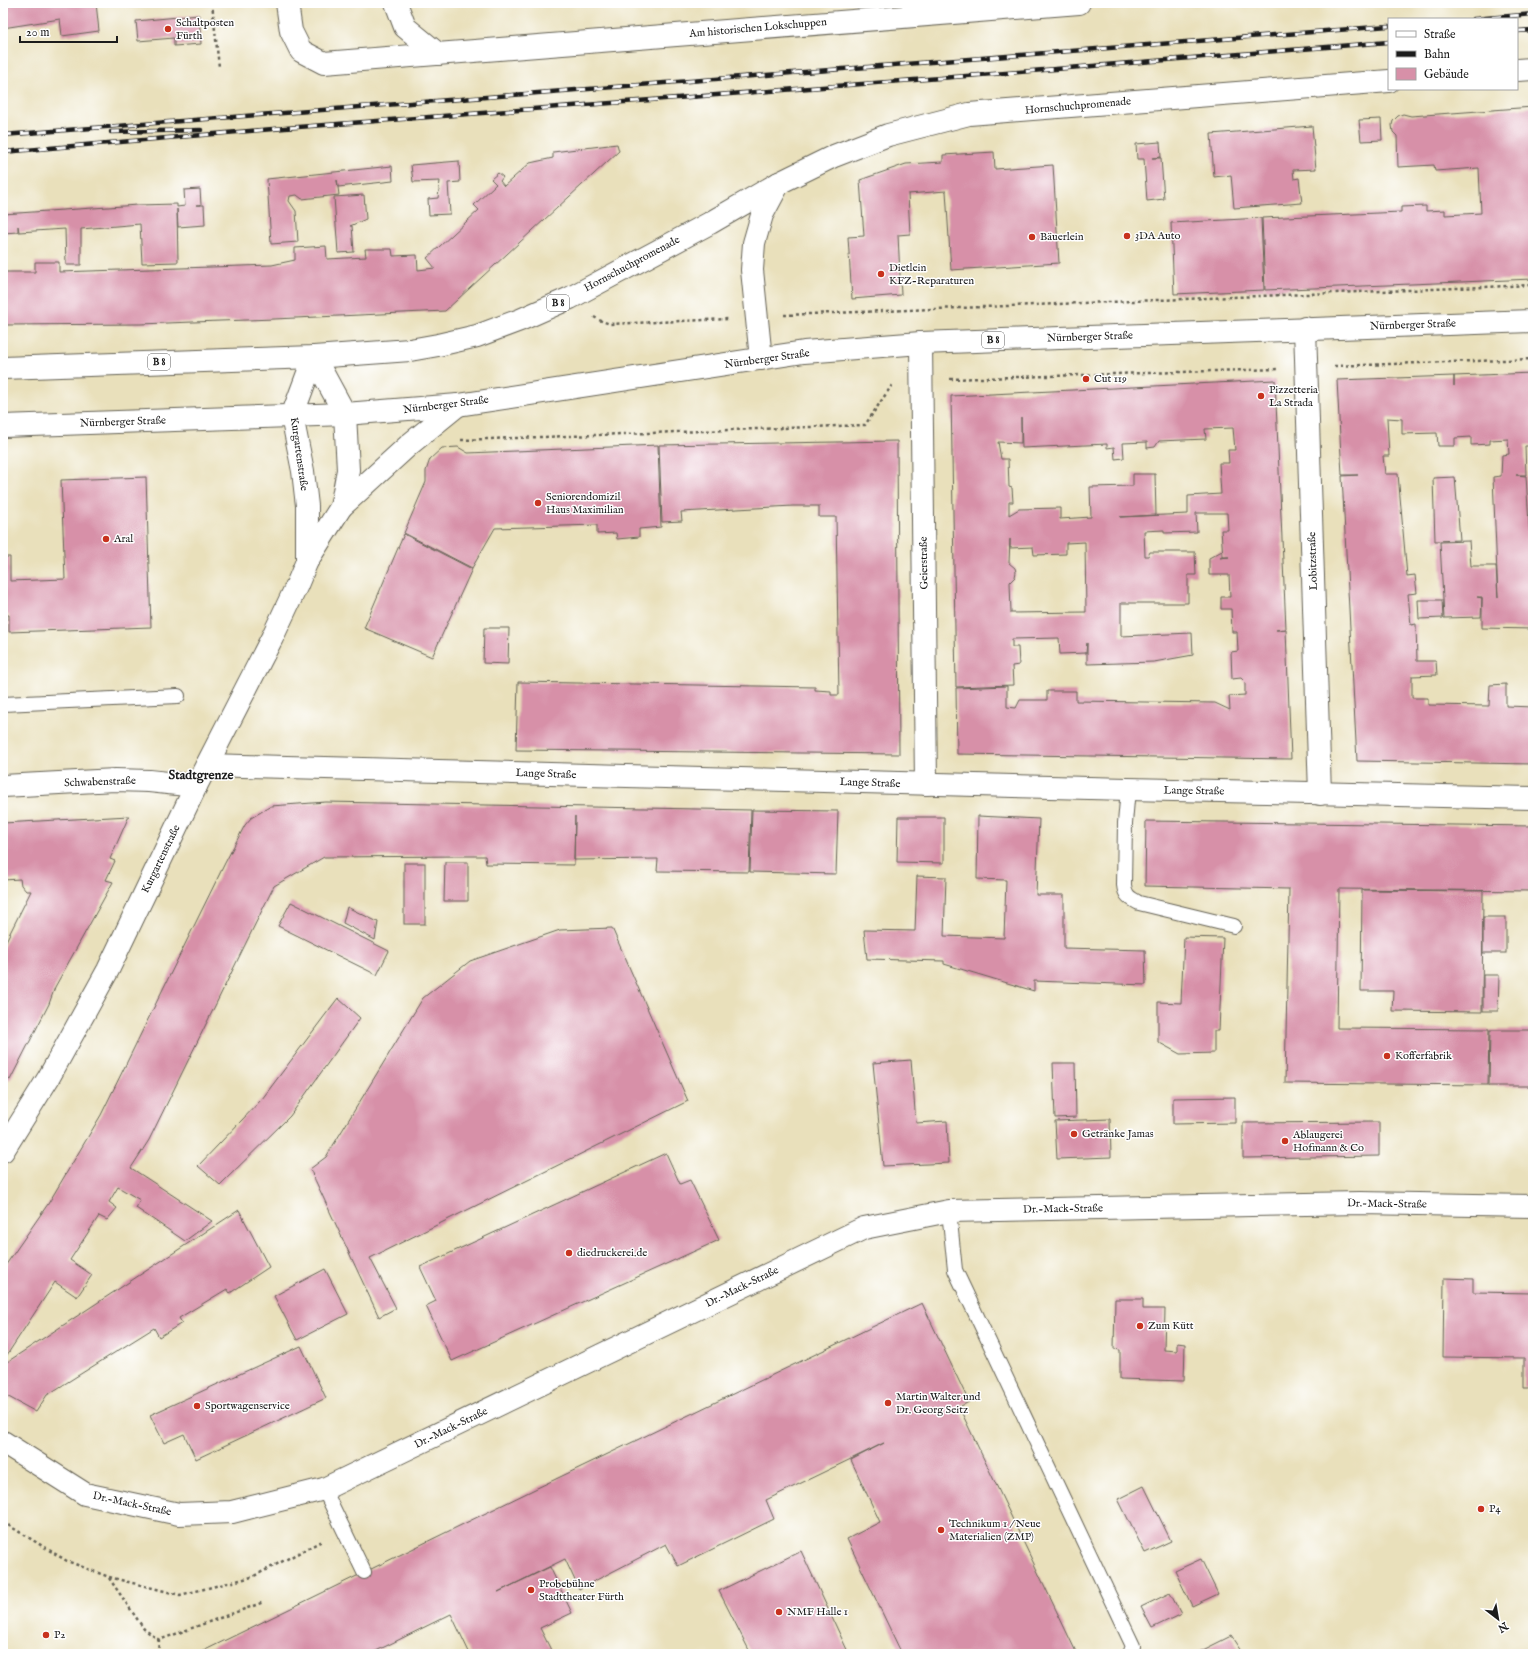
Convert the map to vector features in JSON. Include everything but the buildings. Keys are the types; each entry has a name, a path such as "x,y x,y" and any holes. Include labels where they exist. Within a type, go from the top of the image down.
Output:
{"street":[{"name":"Am historischen Lokschuppen","path":"287,3 291,31 301,51 324,63 1079,3"},
{"path":"396,3 405,27 438,54"},
{"path":"1518,70 1533,69"},
{"name":"Hornschuchpromenade","path":"314,357 410,350 477,336 570,298 710,223 779,182 834,156 888,135 969,114 1388,81"},
{"path":"761,359 752,270 754,243 762,215 779,182"},
{"name":"Nürnberger Straße","path":"3,426 345,414 458,405 804,352 921,343 1533,321"},
{"name":"Lobitzstraße","path":"1305,328 1320,794"},
{"name":"Geierstraße","path":"921,343 926,784"},
{"name":"B 8","path":"3,368 314,357"},
{"name":"Kurgartenstraße","path":"3,1151 49,1077 108,970 196,786 272,638 307,561 341,507 348,470 345,414 314,357"},
{"name":"Kurgartenstraße","path":"307,561 307,506 303,471 292,416 314,357"},
{"path":"341,507 410,444 458,405"},
{"name":"Lange Straße","path":"207,765 1320,794 1533,798"},
{"name":"Schwabenstraße","path":"3,786 115,780 148,781 196,786"},
{"name":"Dr.-Mack-Straße","path":"3,1442 85,1494 180,1514 232,1512 324,1489 864,1228 949,1211 1360,1203 1533,1206"}],"lane":[{"path":"3,704 178,696"},
{"path":"1128,789 1124,885 1125,893 1129,898 1139,903 1234,926"},
{"path":"949,1211 955,1270 1133,1646 1130,1654"},
{"path":"324,1489 364,1572"}],"path":[{"path":"212,3 219,67"},
{"path":"778,315 1533,285"},
{"path":"599,320 610,324 731,319"},
{"path":"1331,366 1533,359"},
{"path":"944,379 1280,369"},
{"path":"458,440 866,425 892,384"},
{"path":"3,1522 67,1561 109,1577 180,1595 252,1577 344,1530"},
{"path":"109,1577 144,1629 159,1640"},
{"path":"159,1640 264,1602"},
{"path":"158,1654 159,1640"}],"railway":[{"path":"1486,18 1533,14"},
{"path":"3,135 1388,26"},
{"path":"1518,31 1533,30"},
{"path":"3,152 285,128 1388,42"},
{"path":"111,132 201,130"}],"place":[{"name":"Schaltposten Fürth","path":"168,29"},
{"name":"3DA Auto","path":"1127,236"},
{"name":"Bäuerlein","path":"1032,237"},
{"name":"Dietlein KFZ-Reparaturen","path":"881,274"},
{"name":"Cut 119","path":"1086,379"},
{"name":"Pizzetteria La Strada","path":"1261,396"},
{"name":"Seniorendomizil Haus Maximilian","path":"538,503"},
{"name":"Aral","path":"106,539"},
{"name":"Kofferfabrik","path":"1387,1056"},
{"name":"Getränke Jamas","path":"1074,1134"},
{"name":"Ablaugerei Hofmann & Co","path":"1285,1141"},
{"name":"diedruckerei.de","path":"569,1253"},
{"name":"Zum Kütt","path":"1140,1326"},
{"name":"Martin Walter und Dr. Georg Seitz","path":"888,1403"},
{"name":"Sportwagenservice","path":"197,1406"},
{"name":"P4","path":"1481,1509"},
{"name":"Technikum 1 / Neue Materialien (ZMP)","path":"941,1530"},
{"name":"Probebühne Stadttheater Fürth","path":"531,1590"},
{"name":"NMF Halle 1","path":"779,1612"},
{"name":"P2","path":"46,1635"}],"district":[{"name":"Stadtgrenze","path":"201,775"}]}
